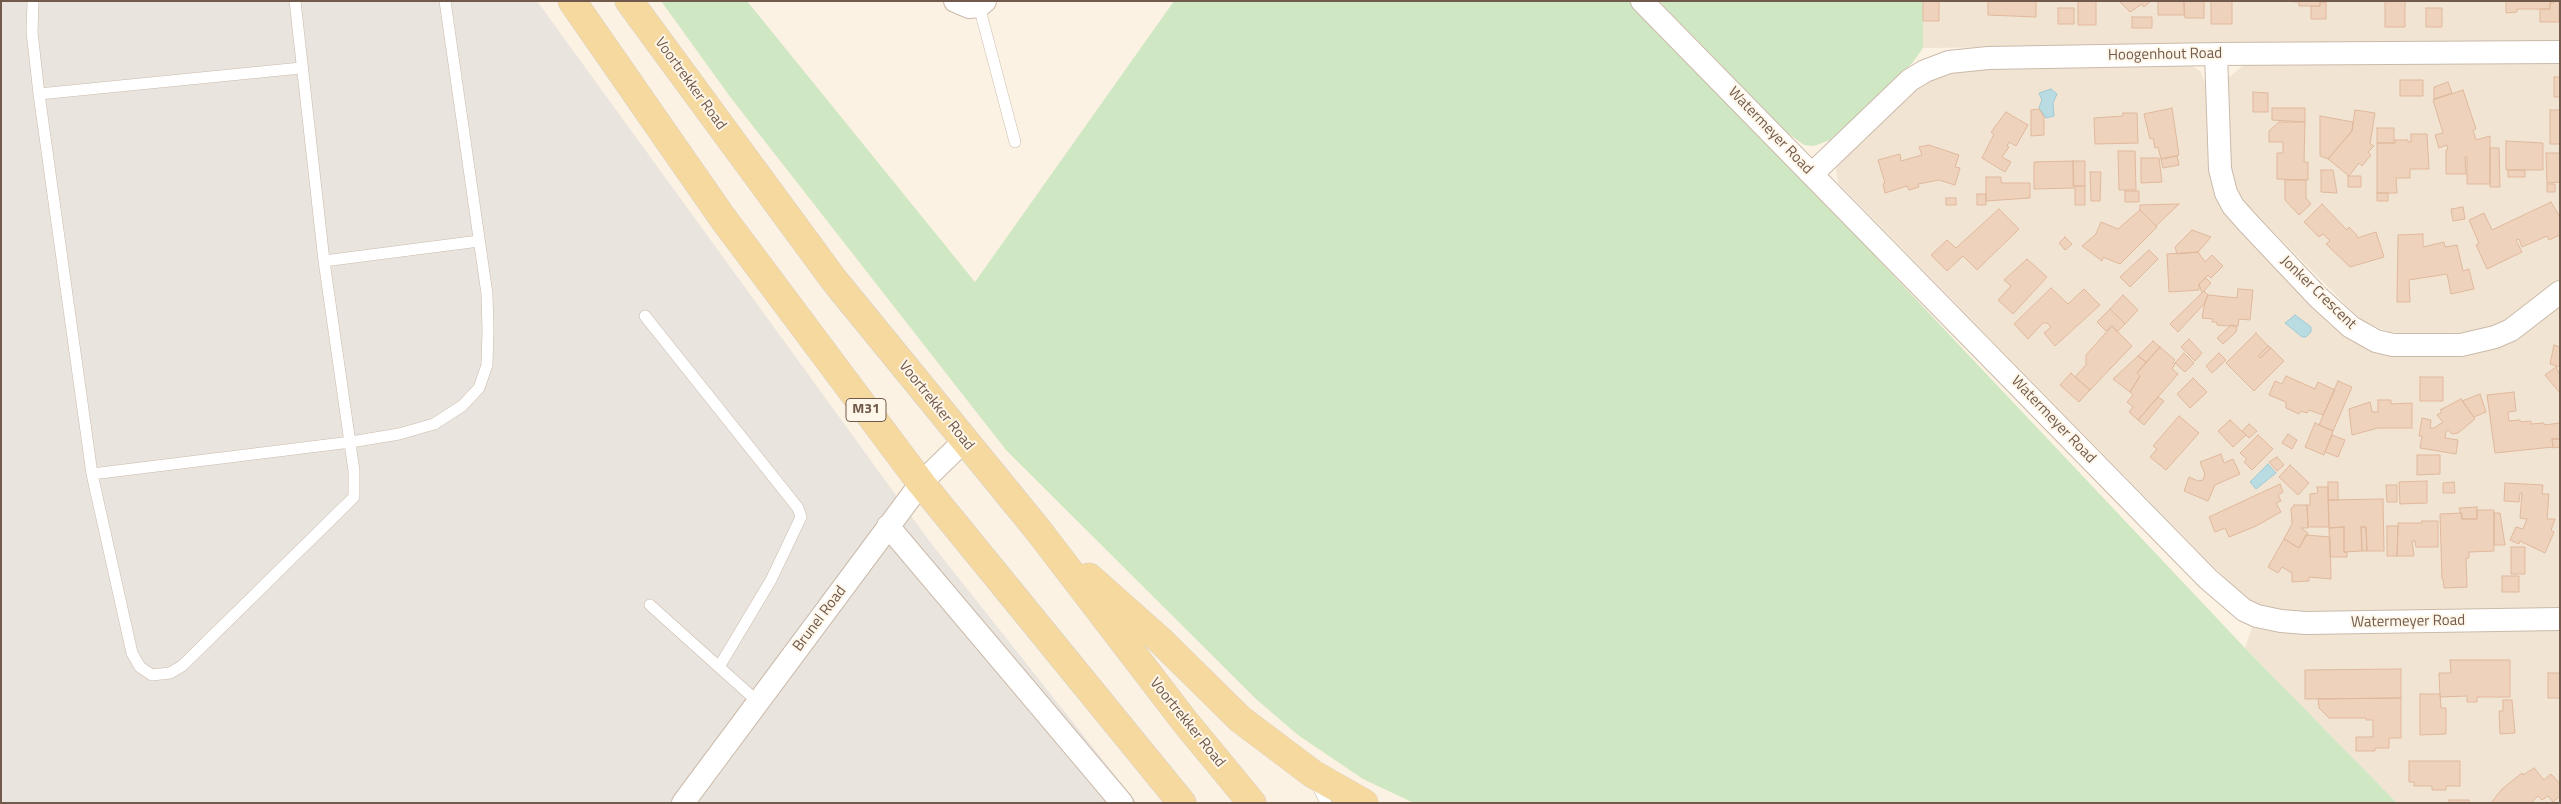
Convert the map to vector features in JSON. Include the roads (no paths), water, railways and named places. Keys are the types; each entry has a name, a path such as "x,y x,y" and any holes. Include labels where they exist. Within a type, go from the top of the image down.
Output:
{"main road":[{"name":"M31","path":"572,1 722,217 921,483 1182,803"},
{"name":"Voortrekker Road","path":"629,1 834,280 1038,530 1186,723 1252,803"},
{"path":"1038,530 1161,641 1240,719 1313,774 1364,803"}],"street":[{"path":"955,1 969,7 982,3"},
{"name":"Watermeyer Road","path":"1642,1 2208,579 2244,610 2257,616 2281,621 2306,623 2560,619"},
{"name":"Hoogenhout Road","path":"1812,174 1910,80 1925,71 1949,62 1978,58 2216,54 2560,52"},
{"name":"Jonker Crescent","path":"2216,54 2220,169 2226,193 2233,206 2249,224 2318,297 2352,327 2376,341 2393,345 2461,345 2489,339 2511,330 2560,292"},
{"name":"Brunel Road","path":"684,803 921,483 964,440"},
{"path":"888,526 1122,803"}],"lane":[{"path":"33,1 32,32 39,94 92,474 132,653 140,667 152,675 170,673 182,666 354,497 356,484 324,261 295,1"},
{"path":"92,474 350,442 399,434 434,424 462,406 480,388 486,365 488,330 486,294 446,1"},
{"path":"982,3 1015,142"},
{"path":"39,94 301,68"},
{"path":"324,261 479,241"},
{"path":"645,316 798,508 801,517 771,580 719,667"},
{"path":"650,605 758,702"},
{"path":"1313,774 1326,803"}],"water":[{"path":"2051,89 2057,94 2053,103 2054,116 2046,118 2039,108 2042,100 2039,93"},
{"path":"2295,315 2311,327 2311,332 2306,337 2302,337 2285,323"},
{"path":"2268,464 2276,473 2256,489 2250,482"}]}
